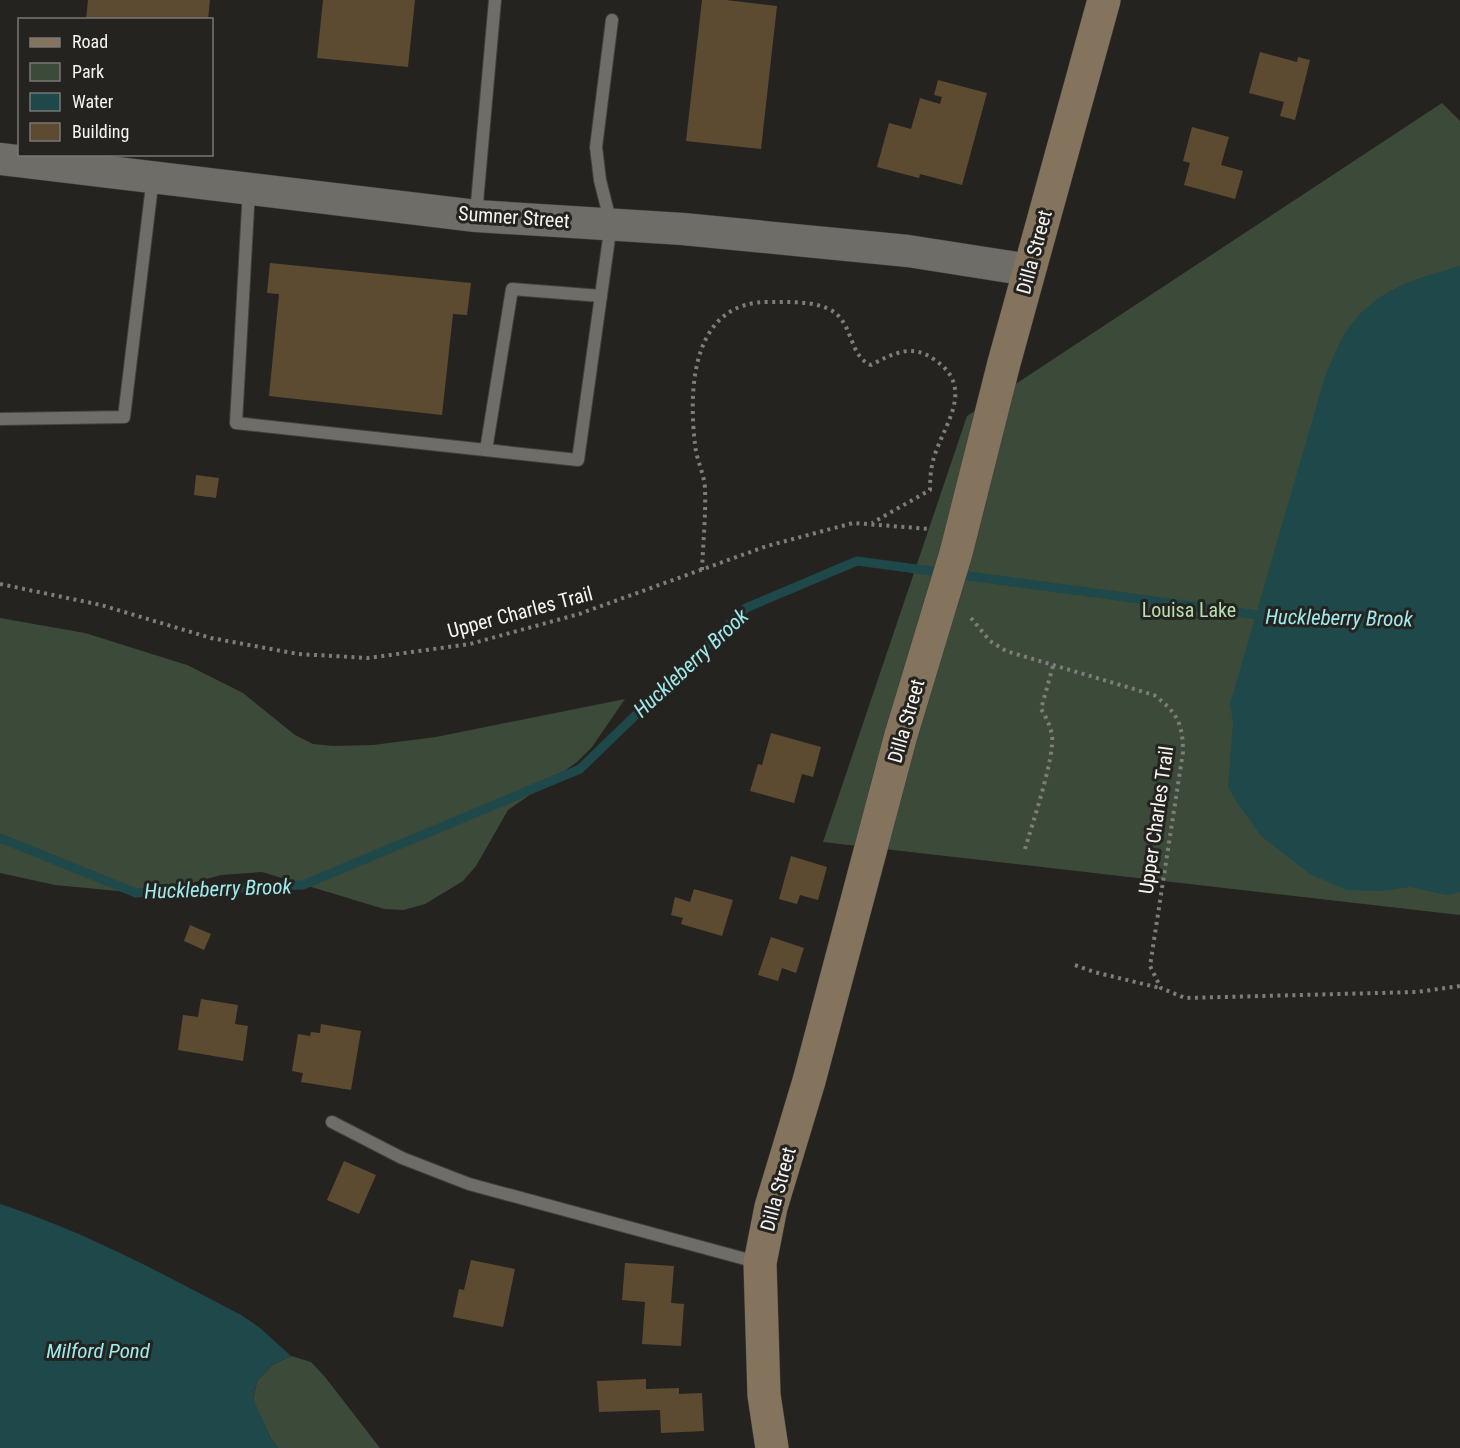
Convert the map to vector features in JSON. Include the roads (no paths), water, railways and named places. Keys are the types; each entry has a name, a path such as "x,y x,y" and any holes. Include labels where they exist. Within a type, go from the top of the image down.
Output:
{"main road":[{"name":"Dilla Street","path":"772,1448 764,1395 760,1263 771,1207 808,1081 901,735 956,603 946,541 1029,270 1104,0"}],"street":[{"name":"Sumner Street","path":"0,159 476,216 683,229 908,251 1029,270"}],"lane":[{"path":"476,216 495,0"},
{"path":"249,188 237,423 578,460 611,224 600,180 596,147 612,20"},
{"path":"0,418 124,417 153,176"},
{"path":"486,450 512,289 602,296"},
{"path":"332,1122 402,1158 469,1184 760,1263"}],"water":[{"name":"Louisa Lake","path":"1460,266 1460,892 1446,895 1410,887 1381,891 1347,890 1310,874 1261,836 1238,804 1228,787 1233,722 1230,704 1326,373 1341,340 1355,320 1380,297 1410,282"},
{"name":"Milford Pond","path":"0,1204 63,1227 123,1254 241,1315 259,1327 291,1356 272,1365 257,1381 253,1399 271,1439 278,1448 0,1448"}],"waterway":[{"name":"Huckleberry Brook","path":"0,838 136,893 303,885 580,769 746,608 857,561 1266,616"}]}
